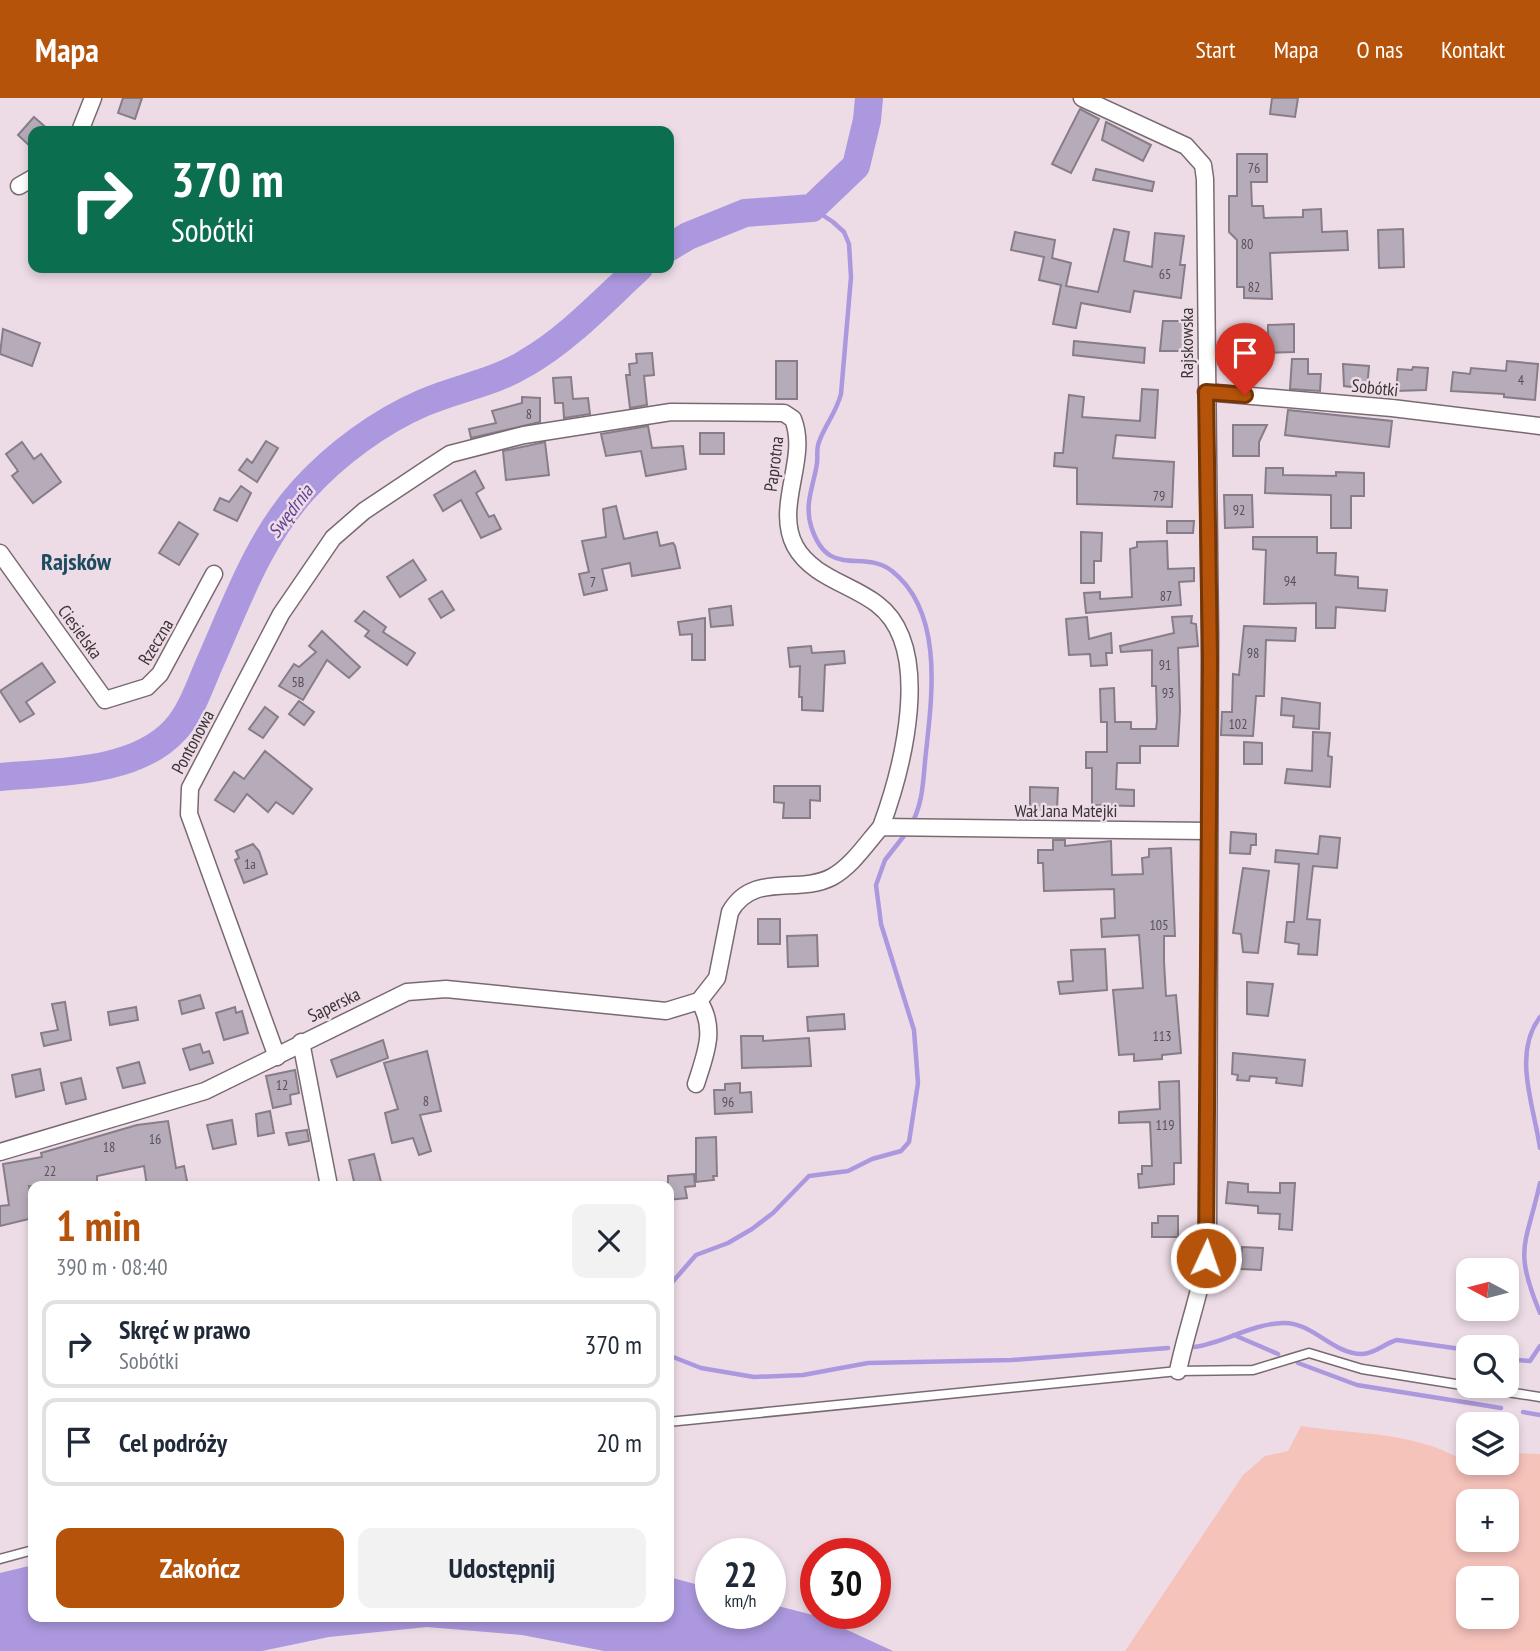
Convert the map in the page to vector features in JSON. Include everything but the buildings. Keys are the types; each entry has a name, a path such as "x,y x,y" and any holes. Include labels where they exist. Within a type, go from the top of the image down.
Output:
{"street":[{"path":"82,126 93,98"},
{"name":"Rajskowska","path":"1083,98 1186,146 1196,153 1203,165 1208,1240 1204,1271 1189,1320 1178,1371"},
{"name":"Sobótki","path":"1206,392 1392,408 1540,426"},
{"name":"Paprotna","path":"396,488 450,454 524,435 671,412 784,413 793,419 797,430 789,524 794,545 820,572 876,603 891,616 901,635 906,659 908,704 904,751 888,827"},
{"name":"Pontonowa","path":"277,1057 189,814 187,797 281,614 305,576 333,538 396,488"},
{"name":"Ciesielska","path":"0,554 105,700"},
{"name":"Rzeczna","path":"105,700 147,687 160,674 214,574"},
{"path":"696,1084 710,1028 707,1014 699,1001 717,978 727,921 735,902 751,890 769,885 820,882 834,876 888,827"},
{"name":"Wał Jana Matejki","path":"888,827 924,830 1208,831"},
{"name":"Saperska","path":"0,1152 205,1091 390,999 425,988 666,1012 699,1001"},
{"path":"301,1042 328,1181"}],"lane":[{"path":"674,1421 1178,1371 1253,1370 1300,1353 1309,1353 1362,1369 1456,1384"},
{"path":"1519,1394 1540,1397"},
{"path":"0,1559 28,1551"}],"shaded area":[{"path":"1301,1426 1415,1441 1456,1456 1456,1475 1519,1475 1519,1453 1540,1454 1540,1651 1125,1651 1243,1475 1265,1456 1288,1451"},
{"path":"28,1566 28,1622 674,1622 674,1578 695,1584 695,1629 786,1629 786,1608 800,1612 800,1629 845,1629 893,1651 604,1651 522,1635 427,1627 329,1637 262,1651 0,1651 0,1573"}],"waterway":[{"name":"Swędrnia","path":"674,244 745,213 812,208 856,166 867,120 869,98"},
{"path":"812,208 844,232 849,244 851,277 841,394 818,445 809,518 818,543 827,553 847,561 881,565 892,571 909,588 920,609 931,656 931,706 922,789 911,825"},
{"name":"Swędrnia","path":"0,777 93,768 138,755 158,744 175,730 191,706 262,549 288,508 316,476 344,451 390,420 436,398 501,376 541,353 585,318 634,273"},
{"path":"674,1280 696,1255 728,1243 773,1213 809,1176 848,1171 872,1159 901,1151 909,1142 918,1083 914,1030 881,924 876,885 885,860 907,832"},
{"path":"1540,1017 1527,1047 1526,1064 1540,1148"},
{"path":"1540,1183 1527,1235 1524,1260 1540,1313"},
{"path":"1194,1347 1271,1324 1283,1323 1304,1327 1351,1353 1367,1354 1397,1340 1456,1348"},
{"path":"1234,1335 1278,1354"},
{"path":"1519,1360 1530,1361 1540,1346"},
{"path":"674,1357 701,1368 754,1377 803,1375 868,1363 1012,1360 1168,1348"},
{"path":"1298,1363 1357,1385 1501,1408"},
{"path":"1523,1412 1540,1415"}],"district":[{"name":"Rajsków","path":"76,562"}],"route":[{"path":"1206,1258 1210,660 1206,392 1245,395"}]}
